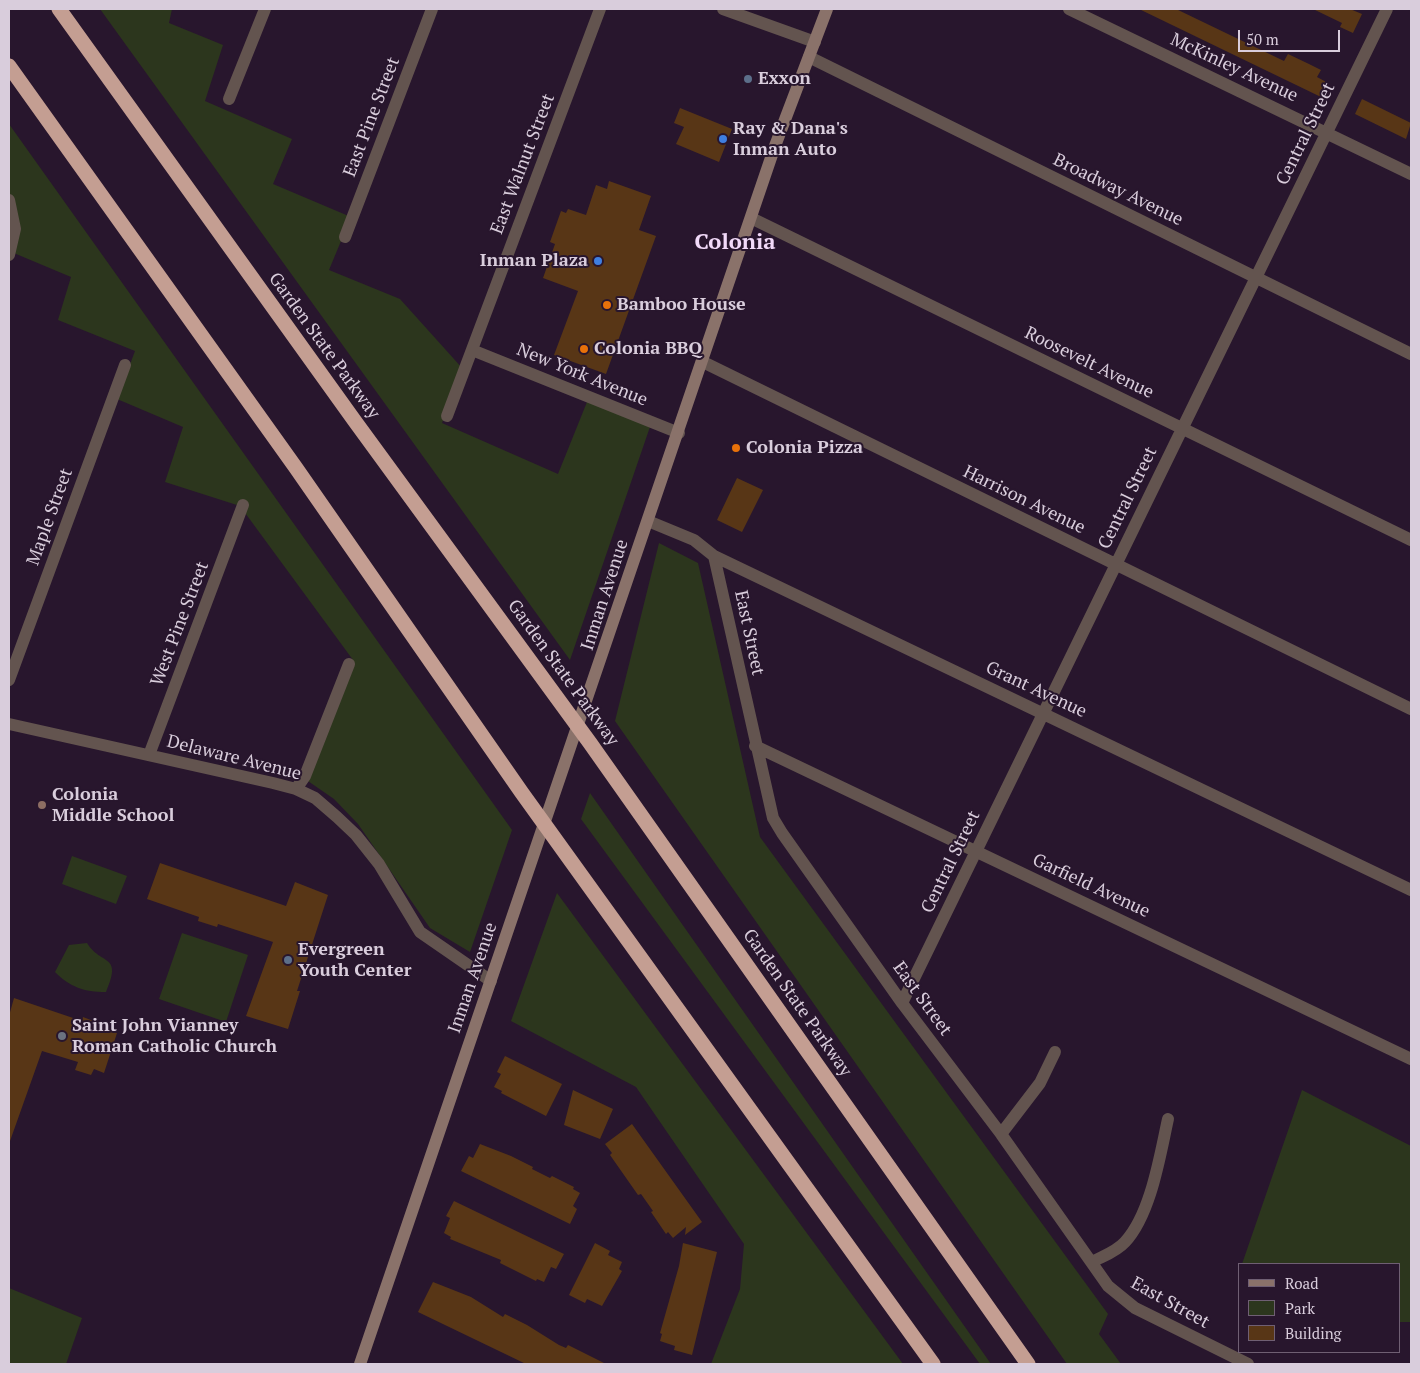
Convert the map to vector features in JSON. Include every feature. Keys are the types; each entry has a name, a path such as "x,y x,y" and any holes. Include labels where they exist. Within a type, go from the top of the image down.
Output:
{"highway":[{"name":"Garden State Parkway","path":"59,9 354,420 596,751 1028,1364"},
{"path":"9,66 307,484 522,793 933,1364"}],"main road":[{"name":"Inman Avenue","path":"360,1364 751,218 828,9"}],"street":[{"path":"229,99 264,9"},
{"name":"East Pine Street","path":"345,237 432,9"},
{"name":"East Walnut Street","path":"446,416 600,9"},
{"path":"723,9 815,42"},
{"name":"McKinley Avenue","path":"1069,9 1411,174"},
{"name":"Central Street","path":"902,1003 1387,9"},
{"name":"Broadway Avenue","path":"809,57 1411,354"},
{"path":"9,200 15,229 9,255"},
{"name":"Roosevelt Avenue","path":"751,218 1411,540"},
{"name":"New York Avenue","path":"472,350 679,433"},
{"name":"Harrison Avenue","path":"702,362 1411,709"},
{"name":"Maple Street","path":"9,680 125,365"},
{"name":"West Pine Street","path":"149,755 243,505"},
{"name":"Grant Avenue","path":"648,521 694,540 714,556 1411,890"},
{"name":"East Street","path":"714,556 755,746 773,818 902,1003 1001,1134 1108,1286 1135,1308 1248,1364"},
{"path":"296,789 305,776 349,664"},
{"name":"Delaware Avenue","path":"9,724 296,789 315,798 356,835 379,864 420,932 491,981"},
{"name":"Garfield Avenue","path":"755,746 1411,1059"},
{"path":"1001,1134 1040,1083 1055,1052"},
{"path":"1092,1262 1114,1252 1126,1242 1136,1225 1150,1196 1168,1119"}],"green space":[{"path":"100,9 172,9 169,23 223,45 205,101 292,139 273,184 351,217 329,270 400,299 463,369 442,423 558,474 589,397 652,421 570,660"},
{"path":"9,124 512,830 470,952 430,928 358,824 334,799 305,779 353,660 240,506 165,482 183,427 117,399 135,351 58,320 71,277 9,251"},
{"path":"659,543 698,563 760,837 1108,1314 1099,1334 1121,1364 1067,1364 615,721"},
{"path":"590,793 991,1364 980,1364 581,819"},
{"path":"72,856 127,876 116,904 62,884"},
{"path":"557,893 903,1364 711,1364 740,1289 744,1244 636,1087 511,1021"},
{"path":"182,933 248,955 226,1022 159,999"},
{"path":"87,943 111,965 111,980 106,992 78,988 55,972 69,945"},
{"path":"1302,1090 1411,1146 1411,1322 1400,1322 1400,1263 1242,1263"},
{"path":"9,1288 82,1318 66,1364 9,1364"}],"building":[{"path":"1139,9 1176,9 1284,61 1288,54 1309,64 1321,70 1317,77 1328,83 1321,97"},
{"path":"1313,9 1350,9 1362,14 1353,33 1340,27 1342,23"},
{"path":"1362,99 1411,123 1406,139 1355,114"},
{"path":"680,108 732,129 719,162 676,144 684,127 674,123"},
{"name":"Inman Plaza","path":"609,181 651,196 639,230 656,236 606,374 554,355 578,291 543,278 555,244 550,242 561,211 566,213 568,209 586,215 596,185 607,189"},
{"path":"737,478 763,490 742,532 717,520"},
{"name":"Evergreen Youth Center","path":"160,863 286,906 295,882 328,895 297,991 300,991 288,1029 246,1016 273,942 218,924 217,927 198,921 199,917 147,899"},
{"name":"Saint John Vianney Roman Catholic Church","path":"14,998 82,1021 83,1017 114,1029 113,1032 117,1033 104,1073 94,1069 91,1075 75,1070 78,1062 42,1051 10,1141 9,1016"},
{"path":"505,1056 562,1084 546,1116 501,1093 502,1091 494,1087 501,1074 497,1072"},
{"path":"573,1090 613,1109 600,1139 564,1125"},
{"path":"632,1124 702,1222 685,1235 686,1227 673,1238 668,1232 666,1234 641,1194 638,1195 610,1155 612,1153 605,1144"},
{"path":"480,1144 511,1156 550,1178 552,1176 574,1187 573,1189 580,1193 573,1206 577,1209 570,1224 461,1171 469,1156 473,1158"},
{"path":"454,1201 564,1254 556,1269 551,1267 544,1282 537,1279 536,1281 500,1263 501,1260 450,1239 451,1237 444,1233 450,1218 446,1216"},
{"path":"595,1243 610,1251 608,1255 622,1262 619,1269 622,1271 602,1306 587,1299 585,1303 569,1295"},
{"path":"683,1243 717,1252 692,1355 674,1350 675,1346 660,1341 662,1334 660,1333 679,1266"},
{"path":"433,1282 471,1297 503,1317 505,1314 527,1325 559,1345 566,1348 568,1345 606,1364 526,1364 418,1312"}],"place":[{"name":"Exxon","path":"748,79"},
{"name":"Ray & Dana's Inman Auto","path":"723,139"},
{"name":"Inman Plaza","path":"598,261"},
{"name":"Bamboo House","path":"607,305"},
{"name":"Colonia BBQ","path":"584,349"},
{"name":"Colonia Pizza","path":"736,448"},
{"name":"Colonia Middle School","path":"42,805"},
{"name":"Evergreen Youth Center","path":"288,960"},
{"name":"Saint John Vianney Roman Catholic Church","path":"62,1036"}],"district":[{"name":"Colonia","path":"735,243"}]}
